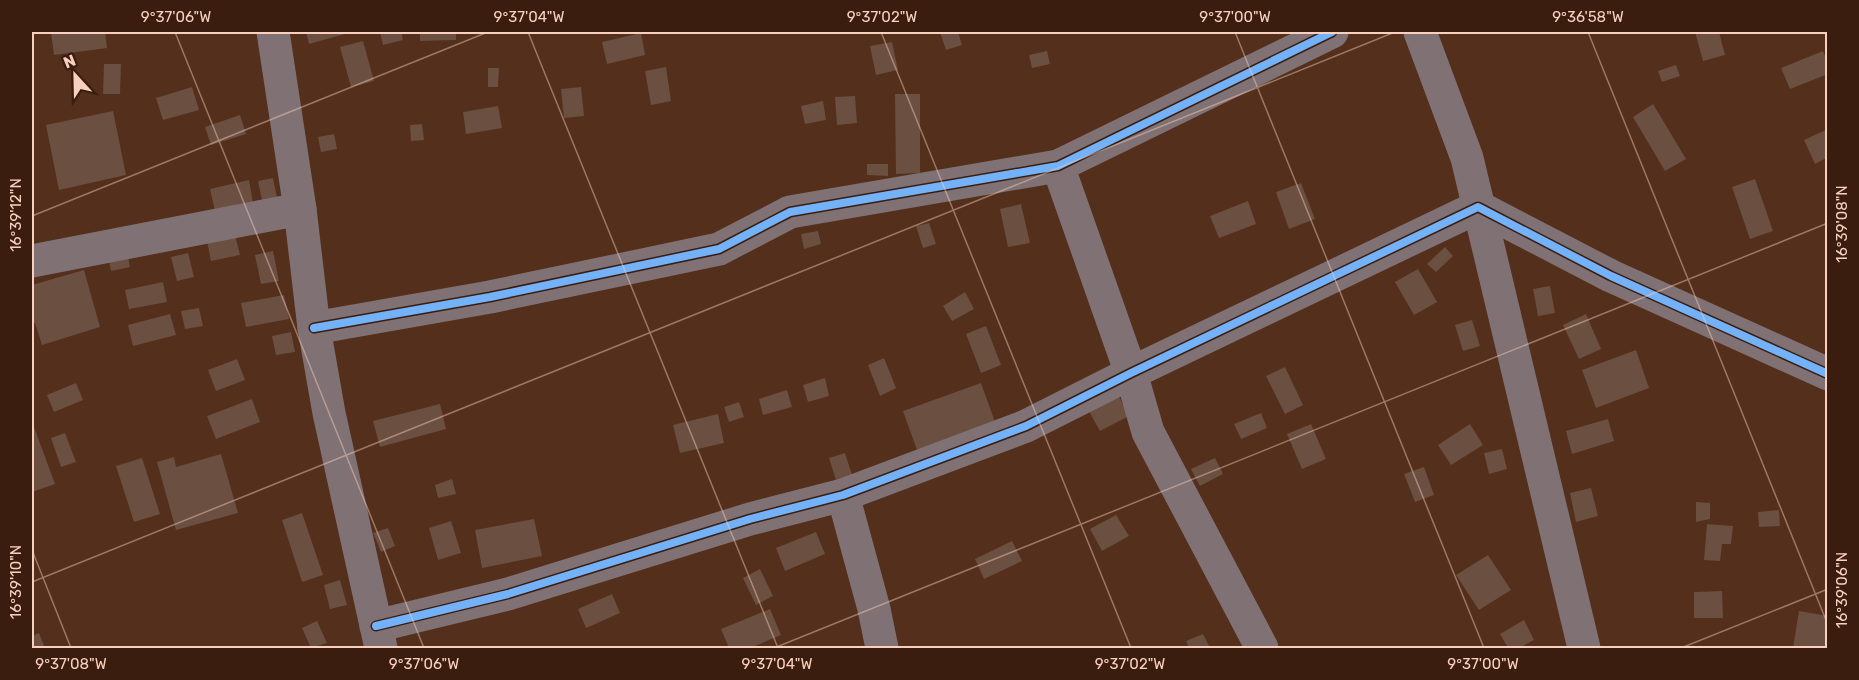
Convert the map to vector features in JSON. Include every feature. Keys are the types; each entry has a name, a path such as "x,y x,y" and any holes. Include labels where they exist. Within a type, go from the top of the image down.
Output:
{"street":[{"path":"273,32 300,209 314,328 329,413 379,637 508,594 750,519 843,495 1026,426 1131,373 1478,207"},
{"path":"314,328 490,297 719,249 790,212 1058,166 1332,32"},
{"path":"1420,32 1467,158 1584,648"},
{"path":"1058,166 1131,373 1148,432 1262,648"},
{"path":"1478,207 1611,276 1827,374"},
{"path":"32,261 300,209"},
{"path":"843,495 874,609 882,648"}],"building":[{"path":"105,32 107,48 54,55 51,33"},
{"path":"306,32 345,32 345,34 309,44"},
{"path":"380,32 401,32 403,40 383,45"},
{"path":"420,32 456,32 456,40 420,41"},
{"path":"940,32 958,32 962,45 946,50"},
{"path":"1695,32 1719,32 1725,55 1703,61"},
{"path":"641,33 645,55 607,64 602,42"},
{"path":"363,41 374,81 351,87 340,47"},
{"path":"892,42 898,70 876,75 870,46"},
{"path":"1047,51 1050,64 1032,68 1029,55"},
{"path":"1823,51 1828,63 1828,74 1790,89 1781,68"},
{"path":"104,64 121,64 120,94 103,94"},
{"path":"1676,65 1680,76 1662,82 1658,71"},
{"path":"666,67 671,101 651,105 645,71"},
{"path":"488,68 499,68 498,87 488,87"},
{"path":"192,87 199,110 163,120 156,98"},
{"path":"581,87 584,116 564,118 561,89"},
{"path":"895,94 920,94 920,173 896,174"},
{"path":"855,96 857,123 837,125 835,97"},
{"path":"823,101 826,120 805,124 801,106"},
{"path":"1653,104 1686,159 1665,171 1633,117"},
{"path":"498,106 502,128 466,134 463,112"},
{"path":"113,111 126,175 59,190 46,125"},
{"path":"240,115 246,134 211,145 205,127"},
{"path":"422,124 424,140 411,141 410,125"},
{"path":"1828,129 1828,157 1815,164 1804,140"},
{"path":"334,134 337,149 321,152 318,137"},
{"path":"867,164 888,164 888,176 867,175"},
{"path":"273,178 278,202 263,205 258,181"},
{"path":"1755,179 1773,231 1750,239 1732,187"},
{"path":"249,180 253,203 215,211 210,189"},
{"path":"1301,183 1315,219 1289,229 1276,192"},
{"path":"1248,201 1256,224 1219,238 1210,216"},
{"path":"1021,204 1030,243 1008,247 1000,209"},
{"path":"929,223 936,244 923,248 916,226"},
{"path":"818,231 821,244 804,249 801,234"},
{"path":"235,235 240,255 211,261 207,241"},
{"path":"1445,247 1453,256 1436,272 1427,264"},
{"path":"273,251 279,281 261,284 255,255"},
{"path":"127,252 130,267 111,271 108,256"},
{"path":"188,253 194,277 177,281 171,257"},
{"path":"1418,269 1437,302 1414,315 1395,282"},
{"path":"84,270 100,327 42,345 35,323 32,324 32,285"},
{"path":"163,282 167,302 129,309 125,290"},
{"path":"1550,286 1555,313 1538,316 1533,289"},
{"path":"965,292 974,309 952,321 943,306"},
{"path":"284,295 289,319 246,327 241,303"},
{"path":"199,308 203,326 185,329 181,311"},
{"path":"170,314 176,335 133,346 128,325"},
{"path":"1586,314 1601,349 1579,359 1563,325"},
{"path":"1472,320 1480,346 1463,351 1455,325"},
{"path":"986,326 1001,365 981,373 966,334"},
{"path":"291,332 295,352 276,355 272,336"},
{"path":"1636,350 1649,388 1596,408 1582,370"},
{"path":"884,358 896,388 880,396 868,365"},
{"path":"237,359 245,380 216,391 208,370"},
{"path":"1285,367 1303,405 1285,414 1266,376"},
{"path":"825,378 829,396 808,402 803,385"},
{"path":"76,383 83,400 54,412 47,395"},
{"path":"981,383 995,422 917,450 903,411"},
{"path":"787,390 792,407 763,415 759,399"},
{"path":"1116,391 1129,416 1100,431 1086,406"},
{"path":"252,399 260,422 216,439 207,416"},
{"path":"739,402 744,417 729,422 724,407"},
{"path":"440,404 446,429 380,447 373,421"},
{"path":"1261,413 1267,428 1241,439 1234,424"},
{"path":"718,414 724,443 680,453 673,425"},
{"path":"1608,419 1614,441 1572,454 1566,431"},
{"path":"1311,424 1326,459 1302,469 1287,434"},
{"path":"1470,424 1483,445 1451,465 1438,445"},
{"path":"34,427 55,484 32,492 32,428"},
{"path":"65,433 76,462 61,467 51,438"},
{"path":"1502,449 1507,469 1489,474 1484,453"},
{"path":"845,453 852,475 836,480 829,458"},
{"path":"221,454 238,513 176,530 157,462 174,457 176,467"},
{"path":"142,458 160,514 134,522 116,466"},
{"path":"1215,458 1223,474 1200,486 1191,469"},
{"path":"1424,467 1434,495 1415,502 1404,474"},
{"path":"452,479 456,494 438,498 435,485"},
{"path":"1591,488 1598,516 1576,522 1570,493"},
{"path":"1696,502 1710,503 1710,519 1696,522"},
{"path":"1779,510 1780,526 1759,527 1758,512"},
{"path":"302,513 323,575 302,582 282,520"},
{"path":"1116,515 1129,536 1102,551 1090,529"},
{"path":"534,519 542,556 482,568 475,530"},
{"path":"451,521 461,553 438,560 429,528"},
{"path":"1707,524 1733,526 1731,544 1722,544 1720,561 1704,560"},
{"path":"388,528 395,546 381,552 373,533"},
{"path":"816,532 825,554 785,571 776,548"},
{"path":"1012,541 1022,561 984,579 975,559"},
{"path":"1488,555 1511,590 1479,610 1456,575"},
{"path":"760,569 773,596 756,605 743,578"},
{"path":"340,580 347,605 330,609 324,585"},
{"path":"1722,591 1723,618 1694,618 1694,592"},
{"path":"612,594 620,613 586,628 578,609"},
{"path":"770,609 781,635 750,648 729,648 721,629"},
{"path":"1799,611 1828,616 1828,648 1793,648"},
{"path":"1524,620 1534,640 1519,648 1508,648 1500,634"},
{"path":"317,621 327,643 311,648 302,628"},
{"path":"39,633 45,648 32,648 32,636"},
{"path":"1203,634 1210,648 1189,648 1186,641"}],"cycle path":[{"path":"314,328 490,297 719,249 790,212 1058,166 1332,32"},
{"path":"376,626 508,594 750,519 843,495 1026,426 1131,373 1478,207 1611,276 1828,374"}]}
